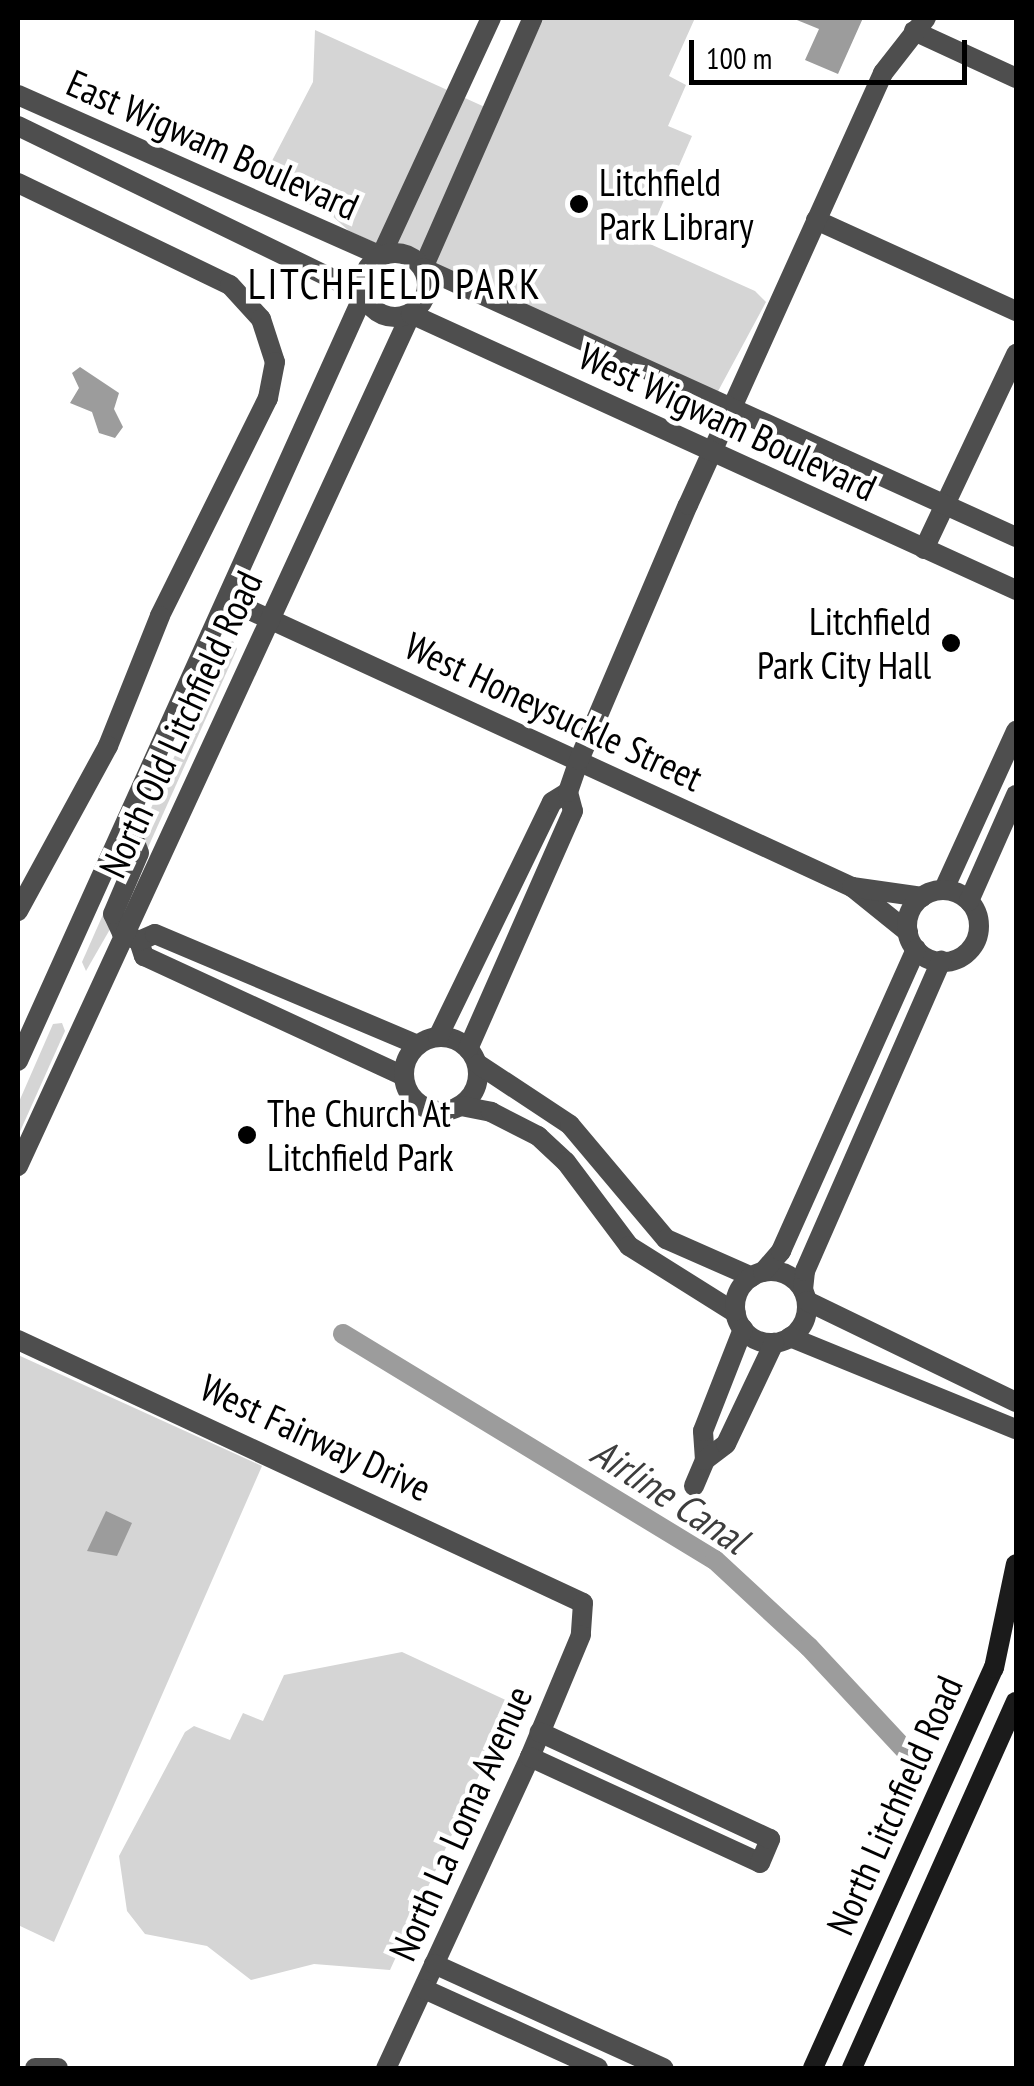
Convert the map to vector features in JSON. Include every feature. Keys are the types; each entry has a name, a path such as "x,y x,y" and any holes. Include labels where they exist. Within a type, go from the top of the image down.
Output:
{"main road":[{"name":"North Litchfield Road","path":"813,2068 994,1668 1016,1564"},
{"name":"North Litchfield Road","path":"852,2068 1006,1734 1016,1702"}],"street":[{"path":"381,256 409,256 423,268 428,288 411,314 383,316 364,294 366,272 381,256 491,18"},
{"path":"423,268 533,18"},
{"path":"461,1106 476,1088 473,1057 573,811 568,792 579,760 715,444 883,74 920,24 1016,78"},
{"name":"East Wigwam Boulevard","path":"18,95 381,256"},
{"name":"East Wigwam Boulevard","path":"18,126 364,294"},
{"path":"18,182 218,277 252,306 269,334 275,362 268,398 160,616 87,791 26,886 18,911"},
{"path":"816,220 1016,310"},
{"name":"West Wigwam Boulevard","path":"423,268 730,412 1016,537"},
{"name":"North Old Litchfield Road","path":"18,1061 364,294"},
{"name":"West Wigwam Boulevard","path":"411,314 715,444 924,549 1016,590"},
{"name":"North Old Litchfield Road","path":"18,1166 131,937 267,619 411,314"},
{"path":"924,549 948,507 1016,354"},
{"name":"West Honeysuckle Street","path":"228,600 852,886 922,897"},
{"path":"694,1486 705,1460 702,1431 739,1321 737,1295 781,1251 912,941 910,912 922,897 944,889 1016,730"},
{"path":"568,792 552,802 438,1037 418,1045 404,1076 408,1091 426,1108 461,1106 491,1112 538,1136 566,1162 629,1246 739,1321 1016,1429"},
{"path":"969,902 1016,795"},
{"path":"127,820 140,853 113,914 144,956 404,1076"},
{"name":"West Honeysuckle Street","path":"852,886 912,941"},
{"path":"912,941 940,962 957,959 975,941 979,925 969,902 944,889"},
{"path":"131,937 155,934 418,1045"},
{"path":"705,1460 726,1444 782,1340 803,1324 805,1271 940,962"},
{"path":"438,1037 570,1125 666,1238 757,1274 786,1274 805,1296 1016,1402"},
{"name":"West Fairway Drive","path":"18,1340 583,1603"},
{"name":"North La Loma Avenue","path":"386,2068 530,1757 581,1635 583,1603"},
{"path":"530,1757 760,1862 770,1839 540,1732"},
{"path":"647,1811 657,1786"},
{"path":"434,1964 663,2068"},
{"path":"424,1990 598,2068"},
{"path":"543,2043 554,2019"},
{"path":"36,2068 58,2068"}],"shaded area":[{"path":"544,18 695,18 669,76 686,85 668,126 692,136 648,237 650,244 755,291 766,302 716,395 349,231 330,214 261,182 313,82 315,30 498,113"},
{"path":"792,18 863,18 838,74 805,60 819,29"},
{"path":"80,367 119,393 114,409 123,427 115,438 99,433 92,412 70,403 79,388 72,373"},
{"path":"233,641 237,649 146,852 134,846 225,644"},
{"path":"105,910 117,917 86,971 82,962"},
{"path":"62,1023 65,1031 18,1136 18,1104 53,1024"},
{"path":"18,1355 262,1466 54,1942 18,1925"},
{"path":"106,1511 132,1523 117,1556 87,1551"},
{"path":"402,1652 512,1703 390,1970 314,1964 251,1980 207,1946 145,1934 127,1911 119,1856 185,1732 194,1726 230,1740 243,1713 263,1721 284,1675"}],"waterway":[{"name":"Airline Canal","path":"343,1334 715,1560 809,1647 919,1765"}],"place":[{"name":"Litchfield Park Library","path":"579,204"},
{"name":"Litchfield Park City Hall","path":"951,643"},
{"name":"The Church At Litchfield Park","path":"247,1135"}],"district":[{"name":"LITCHFIELD PARK","path":"395,284"}]}
